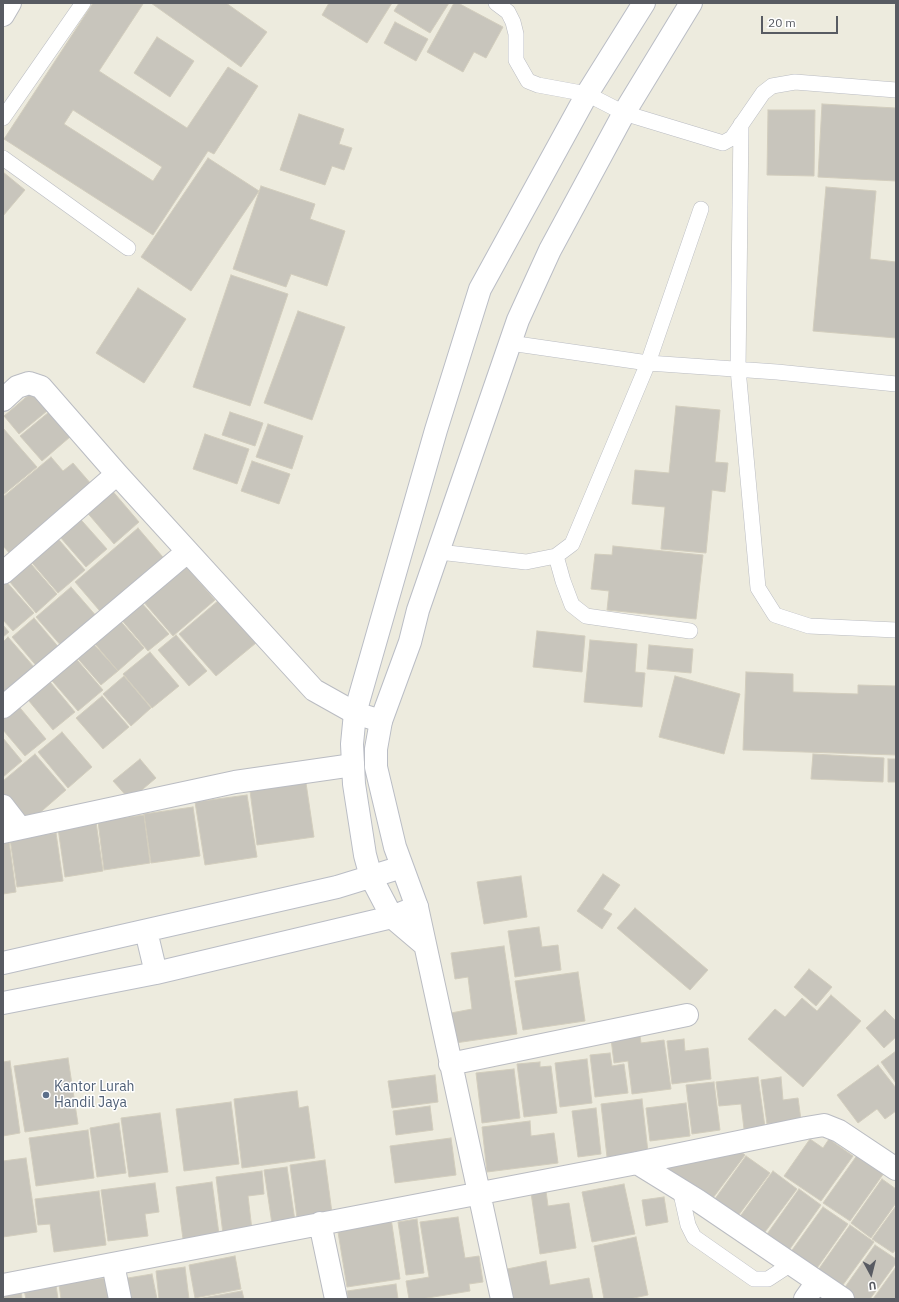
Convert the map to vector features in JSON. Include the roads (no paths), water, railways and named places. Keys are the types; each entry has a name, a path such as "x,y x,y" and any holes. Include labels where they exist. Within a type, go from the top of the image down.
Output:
{"street":[{"path":"3,15 10,3"},
{"path":"425,945 392,917 371,877 365,855 353,765 352,744 357,708 436,430 480,289 587,94 644,3"},
{"path":"502,1299 417,907 395,847 376,767 376,748 382,716 406,651 418,610 510,343 550,250 624,113 691,3"},
{"path":"3,400 17,387 29,383 41,387 187,552 314,690 357,708 382,716"},
{"path":"3,573 117,474"},
{"path":"3,707 187,552"},
{"path":"3,806 11,830 235,782 353,765"},
{"path":"3,963 146,932 337,887 402,867"},
{"path":"3,1003 156,973 392,917 417,907"},
{"path":"146,932 156,973"},
{"path":"450,1064 688,1015"},
{"path":"3,1285 479,1192 637,1163 824,1125 839,1130 896,1169"},
{"path":"637,1163 680,1189 791,1264 811,1290 843,1299"},
{"path":"320,1223 336,1299"},
{"path":"113,1264 120,1299"}],"lane":[{"path":"3,118 84,3"},
{"path":"496,3 508,12 513,22 516,34 516,60 528,81 538,85 587,94 624,113 723,143 732,138 763,93 772,86 795,82 896,90"},
{"path":"741,124 738,370 758,588 775,615 809,626 896,630"},
{"path":"3,158 128,248"},
{"path":"438,552 526,562 556,556 572,544 648,363 701,209"},
{"path":"510,343 648,363 777,372 896,384"},
{"path":"556,556 572,605 586,616 690,631"},
{"path":"680,1189 688,1225 694,1238 754,1279 768,1279 791,1264"}],"place":[{"name":"Kantor Lurah Handil Jaya","path":"46,1095"}]}
